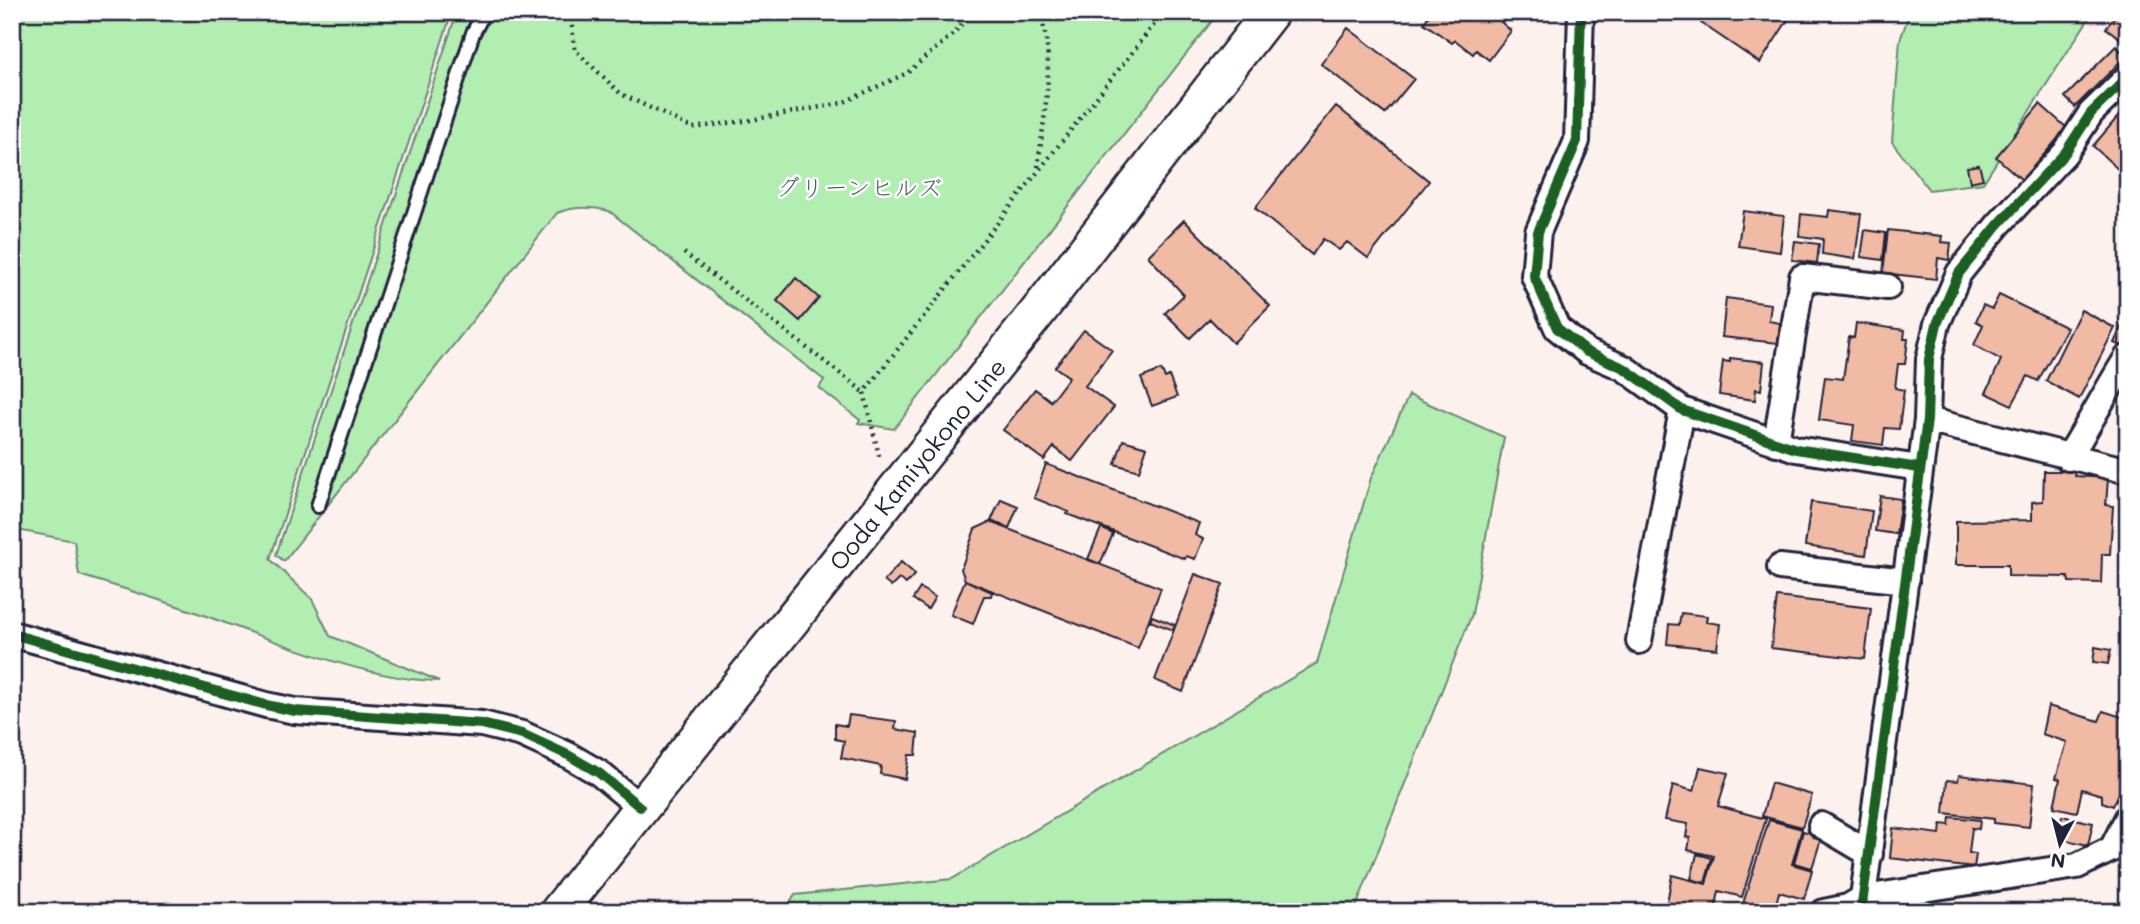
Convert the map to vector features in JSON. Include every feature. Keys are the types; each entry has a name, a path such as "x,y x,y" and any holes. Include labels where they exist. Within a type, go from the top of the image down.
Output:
{"main road":[{"name":"Ooda Kamiyokono Line","path":"558,912 1037,313 1271,12"}],"street":[{"path":"1581,12 1577,141 1538,232 1534,276 1557,328 1587,352 1625,368 1682,410 1796,449 1919,468"},
{"path":"1862,905 1927,420 1929,359 1937,324 1959,273 1998,225 2065,153 2091,113 2128,77"},
{"path":"1776,443 1802,277 1888,287"},
{"path":"2068,457 2127,358"},
{"path":"1639,641 1682,410"},
{"path":"1927,420 2128,471"},
{"path":"1780,566 1906,582"},
{"path":"12,634 295,711 482,724 522,734 599,773 640,807"},
{"path":"1824,912 2077,866 2112,849 2128,817"},
{"path":"1821,825 1870,854"}],"lane":[{"path":"318,506 473,33 484,12"}],"path":[{"path":"570,12 575,50 621,94 693,128 842,103 907,73 953,34 972,12"},
{"path":"1038,169 1048,51 1045,26 1039,12"},
{"path":"864,392 1164,12"},
{"path":"684,253 864,392 880,460"}],"green space":[{"path":"12,12 452,12 270,559 312,599 330,636 439,681 412,679 355,668 79,575 74,541 12,529"},
{"name":"グリーンヒルズ","path":"457,12 1219,12 894,429 858,423 860,420 819,388 824,380 609,211 570,209 557,213 284,561 276,555"},
{"path":"1910,12 2093,12 1983,183 1929,190 1892,142 1900,40"},
{"path":"1409,395 1504,437 1472,614 1354,912 784,912 795,895 952,879 1317,663 1371,478"}],"building":[{"path":"1422,12 1499,12 1505,17 1501,22 1511,31 1489,60 1476,50 1473,54 1455,40 1452,43 1424,23 1428,17"},
{"path":"1708,12 1793,12 1760,63 1701,23"},
{"path":"2118,12 2128,12 2128,44 2106,28"},
{"path":"1348,28 1414,79 1385,114 1321,64"},
{"path":"2116,46 2126,56 2075,107 2065,97"},
{"path":"2040,104 2067,128 2022,180 1996,157"},
{"path":"2128,105 2128,170 2123,174 2093,146"},
{"path":"1336,106 1429,181 1368,258 1347,242 1339,250 1323,239 1312,255 1255,208"},
{"path":"1979,165 1983,179 1970,182 1967,167"},
{"path":"1829,210 1861,214 1855,259 1822,254 1823,239 1799,236 1801,214 1828,217"},
{"path":"1743,211 1784,216 1780,252 1738,246"},
{"path":"1184,220 1270,306 1233,343 1210,319 1190,338 1165,313 1184,295 1148,256"},
{"path":"1865,230 1886,233 1883,260 1861,257"},
{"path":"1888,230 1942,236 1941,242 1951,243 1949,260 1938,258 1936,279 1883,273"},
{"path":"1795,241 1819,244 1817,263 1792,260"},
{"path":"796,278 819,298 800,321 777,301"},
{"path":"1999,295 2067,328 2038,381 2028,376 2012,405 1986,393 2001,360 1974,345 1983,325 1976,321 1983,305 1992,309"},
{"path":"1726,298 1771,304 1769,321 1780,323 1778,343 1722,337"},
{"path":"2081,310 2115,328 2079,399 2046,381"},
{"path":"2126,316 2128,317 2128,349 2114,343"},
{"path":"1856,323 1905,330 1904,339 1908,339 1905,364 1898,364 1895,388 1904,390 1899,429 1885,428 1883,445 1852,441 1854,425 1819,420 1825,377 1843,379 1849,337 1854,338"},
{"path":"1084,330 1112,350 1085,386 1114,407 1072,461 1054,447 1044,460 1003,430 1035,389 1051,401 1069,377 1055,367"},
{"path":"1730,358 1764,362 1761,390 1756,389 1755,400 1719,395 1723,361 1730,362"},
{"path":"1161,370 1165,378 1169,376 1177,397 1152,406 1141,378"},
{"path":"1123,440 1147,447 1139,471 1115,464"},
{"path":"1046,464 1199,523 1195,535 1203,539 1195,559 1186,556 1185,559 1067,514 1069,512 1034,498"},
{"path":"2044,471 2074,471 2075,476 2108,478 2106,505 2113,506 2110,554 2102,554 2101,583 2069,582 2068,577 2008,576 2008,565 1956,565 1956,521 2032,520 2032,502 2043,501"},
{"path":"1880,496 1901,499 1896,534 1875,531"},
{"path":"1001,499 1018,506 1009,528 991,521"},
{"path":"1811,502 1872,511 1866,555 1805,546"},
{"path":"990,522 1161,588 1138,648 965,580 961,569 975,529"},
{"path":"1101,528 1113,534 1100,564 1088,559"},
{"path":"901,562 915,574 906,584 899,579 891,587 884,581"},
{"path":"1195,574 1223,584 1183,692 1155,680"},
{"path":"965,580 992,592 991,596 984,596 973,624 951,615"},
{"path":"920,588 935,597 928,609 913,599"},
{"path":"1777,597 1871,608 1865,659 1771,648"},
{"path":"1681,613 1707,616 1706,622 1720,624 1717,649 1667,644 1669,624 1679,625"},
{"path":"1152,616 1175,625 1173,630 1150,621"},
{"path":"2095,647 2111,650 2108,664 2093,662"},
{"path":"2048,706 2099,721 2103,711 2128,719 2128,775 2113,806 2102,802 2102,795 2082,789 2077,812 2054,807 2060,779 2056,778 2067,742 2042,734"},
{"path":"849,715 896,721 895,729 918,733 916,755 909,755 905,779 880,774 881,766 841,758 844,741 835,739 835,724 847,726"},
{"path":"1700,767 1728,773 1718,806 1766,819 1742,897 1719,891 1715,911 1708,909 1707,912 1680,912 1666,908 1672,875 1706,884 1714,856 1688,850 1688,824 1665,820 1673,785 1694,791"},
{"path":"1959,775 2034,784 2029,827 1994,823 1994,819 1944,813 1947,780 1958,781"},
{"path":"1771,783 1812,795 1802,827 1762,816"},
{"path":"2062,816 2093,823 2088,845 2057,838"},
{"path":"1950,817 1980,820 1979,829 1972,828 1969,853 1976,854 1974,868 1890,858 1893,828 1940,834 1941,824 1949,825"},
{"path":"1769,820 1802,829 1792,864 1812,870 1804,899 1779,892 1774,912 1760,912 1742,907"},
{"path":"1803,831 1822,836 1812,868 1794,863"},
{"path":"1697,854 1712,858 1705,883 1691,879"}],"cycle path":[{"path":"1581,12 1577,141 1538,232 1534,276 1557,328 1587,352 1624,368 1682,410 1796,449 1919,468"},
{"path":"1861,912 1927,420 1929,359 1937,324 1959,273 1998,225 2065,153 2091,113 2128,77"},
{"path":"12,634 295,711 482,724 522,734 599,773 640,807"}]}
